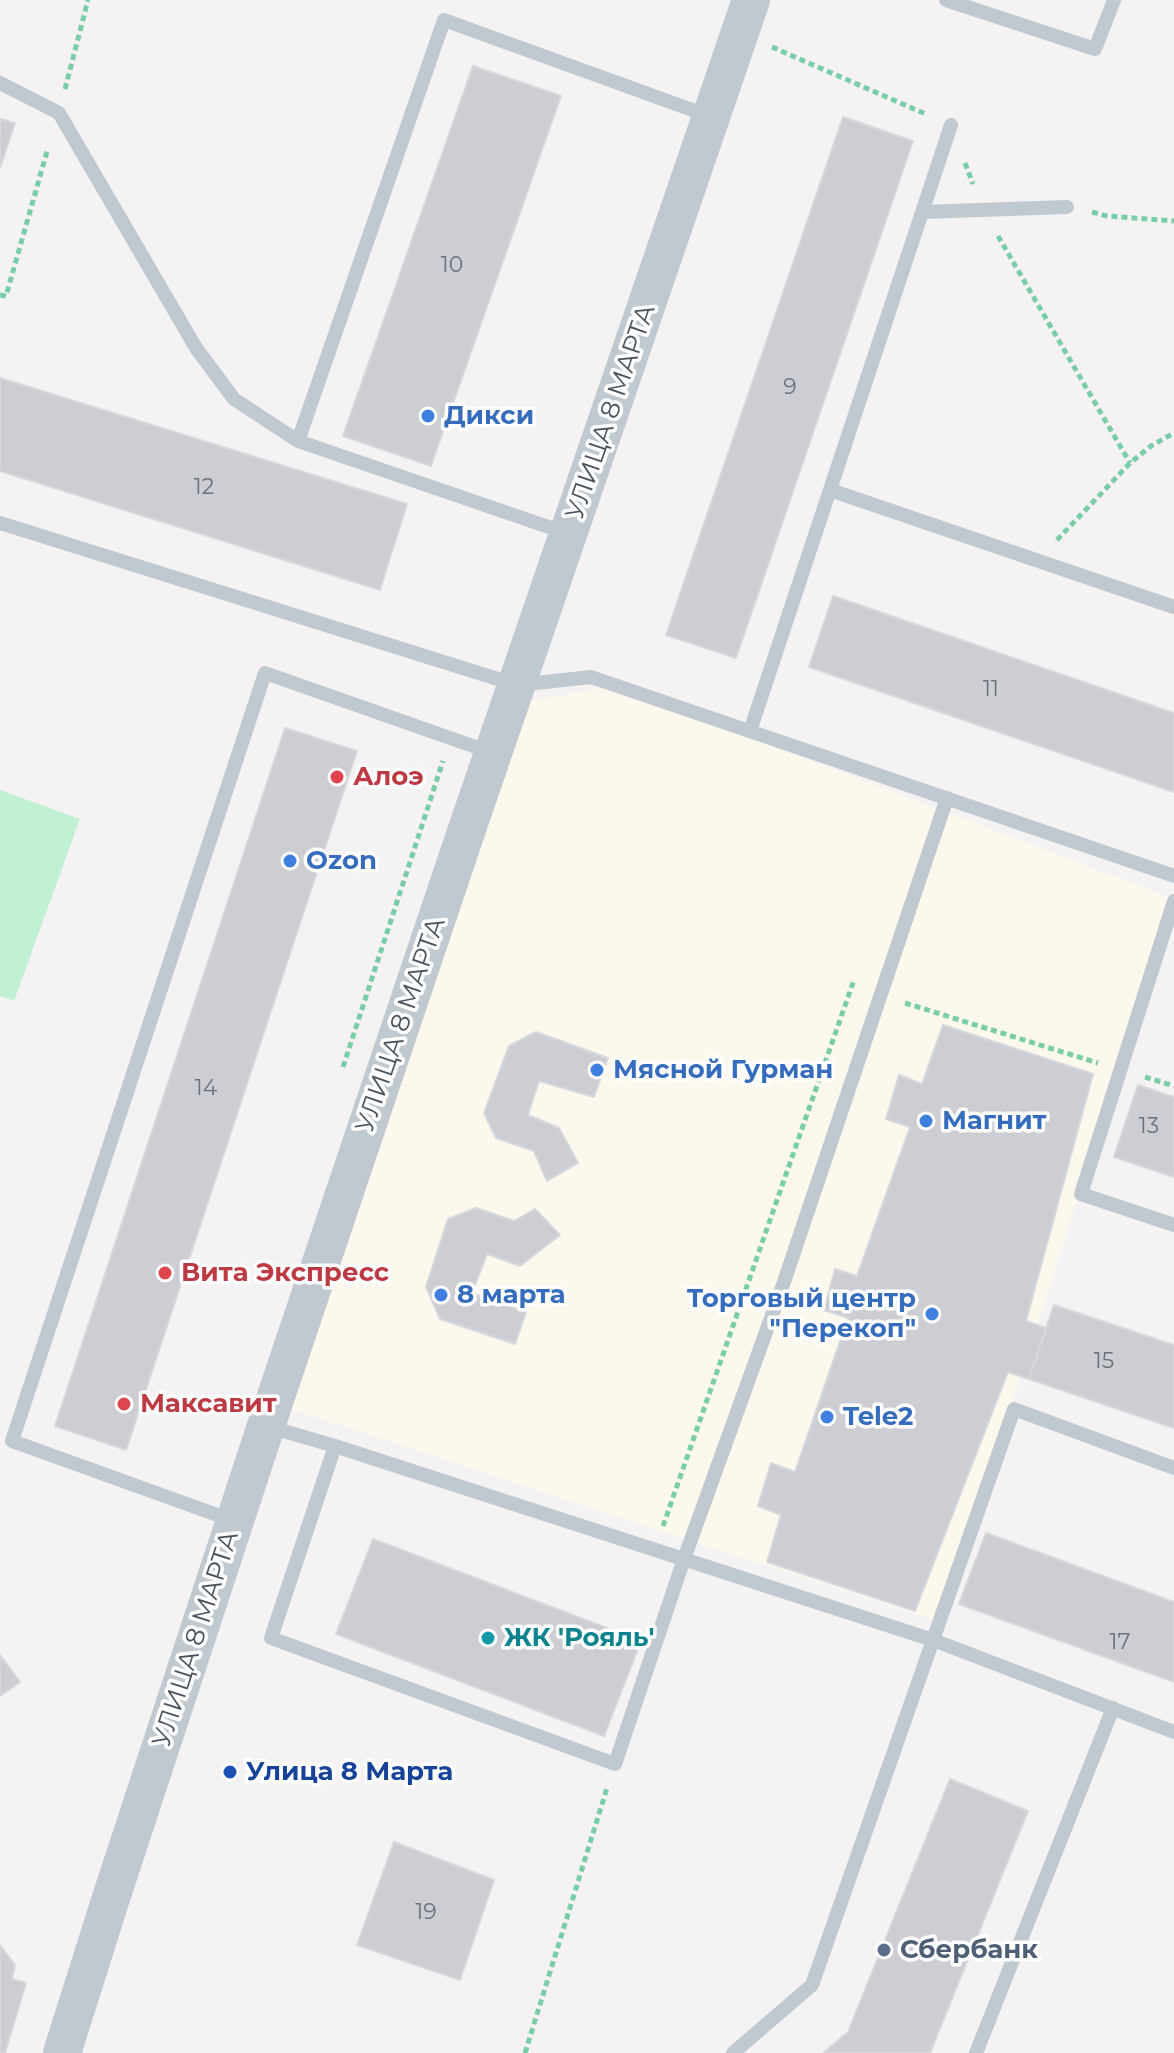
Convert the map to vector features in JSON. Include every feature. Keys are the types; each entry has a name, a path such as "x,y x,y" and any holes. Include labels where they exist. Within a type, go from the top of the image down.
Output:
{"street":[{"name":"УЛИЦА 8 МАРТА","path":"62,2053 266,1426 751,0"}],"lane":[{"path":"946,0 1095,49 1114,0"},
{"path":"298,441 444,20 711,117"},
{"path":"0,83 59,113 196,348 234,399 298,441 569,534"},
{"path":"750,731 951,125"},
{"path":"922,212 1067,207"},
{"path":"830,490 1174,607"},
{"path":"0,523 517,685 591,677 1174,876"},
{"path":"234,1522 200,1507 12,1441 265,673 493,753"},
{"path":"335,1446 271,1638 615,1764 684,1559 784,1282 947,798"},
{"path":"1174,901 1081,1194 1174,1225"},
{"path":"733,2053 812,1985 1014,1409 1174,1468"},
{"path":"266,1426 933,1640 1174,1732"},
{"path":"976,2053 1113,1708"}],"path":[{"path":"1067,207 1107,216 1174,221"},
{"path":"1037,561 1130,463 1174,433"},
{"path":"655,1549 859,968"},
{"path":"881,996 1174,1086"},
{"path":"525,2053 615,1764"}],"shaded area":[{"path":"615,686 1174,899 939,1622 284,1407 521,702"}],"green space":[{"path":"0,790 80,819 14,1001 0,996"}],"building":[{"path":"473,66 561,96 431,466 343,436"},
{"path":"843,117 913,141 736,658 666,635"},
{"path":"0,119 15,123 0,168"},
{"path":"0,378 407,504 380,590 0,471"},
{"path":"833,596 1174,713 1174,792 809,667"},
{"path":"285,728 357,751 126,1450 55,1426"},
{"name":"Торговый центр \"Перекоп\"","path":"943,1025 1093,1074 1026,1321 1046,1328 1029,1379 1008,1372 915,1611 767,1562 781,1515 758,1506 771,1463 795,1472 848,1318 824,1310 835,1269 857,1276 910,1127 886,1119 899,1075 922,1084"},
{"path":"536,1032 608,1058 594,1097 539,1081 528,1115 559,1128 578,1163 547,1181 534,1151 496,1138 484,1113 509,1046"},
{"path":"1138,1085 1174,1097 1174,1177 1114,1157"},
{"path":"476,1208 514,1221 535,1209 560,1235 520,1266 487,1254 472,1293 526,1312 515,1344 440,1319 426,1287 448,1219"},
{"path":"1054,1305 1174,1345 1174,1428 1029,1379"},
{"path":"986,1533 1174,1602 1174,1682 959,1604"},
{"name":"ЖК 'Рояль'","path":"373,1539 641,1641 604,1736 336,1634"},
{"path":"0,1655 20,1682 0,1696"},
{"path":"950,1779 1028,1811 930,2053 823,2053 848,2032"},
{"path":"394,1842 494,1880 460,1980 357,1945"},
{"path":"0,1945 15,1965 12,1979 26,1983 5,2053 0,2053"}],"place":[{"name":"Дикси","path":"428,416"},
{"name":"Алоэ","path":"337,777"},
{"name":"Ozon","path":"290,861"},
{"name":"Мясной Гурман","path":"597,1070"},
{"name":"Магнит","path":"926,1121"},
{"name":"Вита Экспресс","path":"165,1273"},
{"name":"8 марта","path":"441,1295"},
{"name":"Торговый центр \"Перекоп\"","path":"932,1314"},
{"name":"Максавит","path":"124,1404"},
{"name":"Tele2","path":"827,1417"},
{"name":"ЖК 'Рояль'","path":"488,1638"},
{"name":"Улица 8 Марта","path":"230,1772"},
{"name":"Сбербанк","path":"884,1950"}]}
